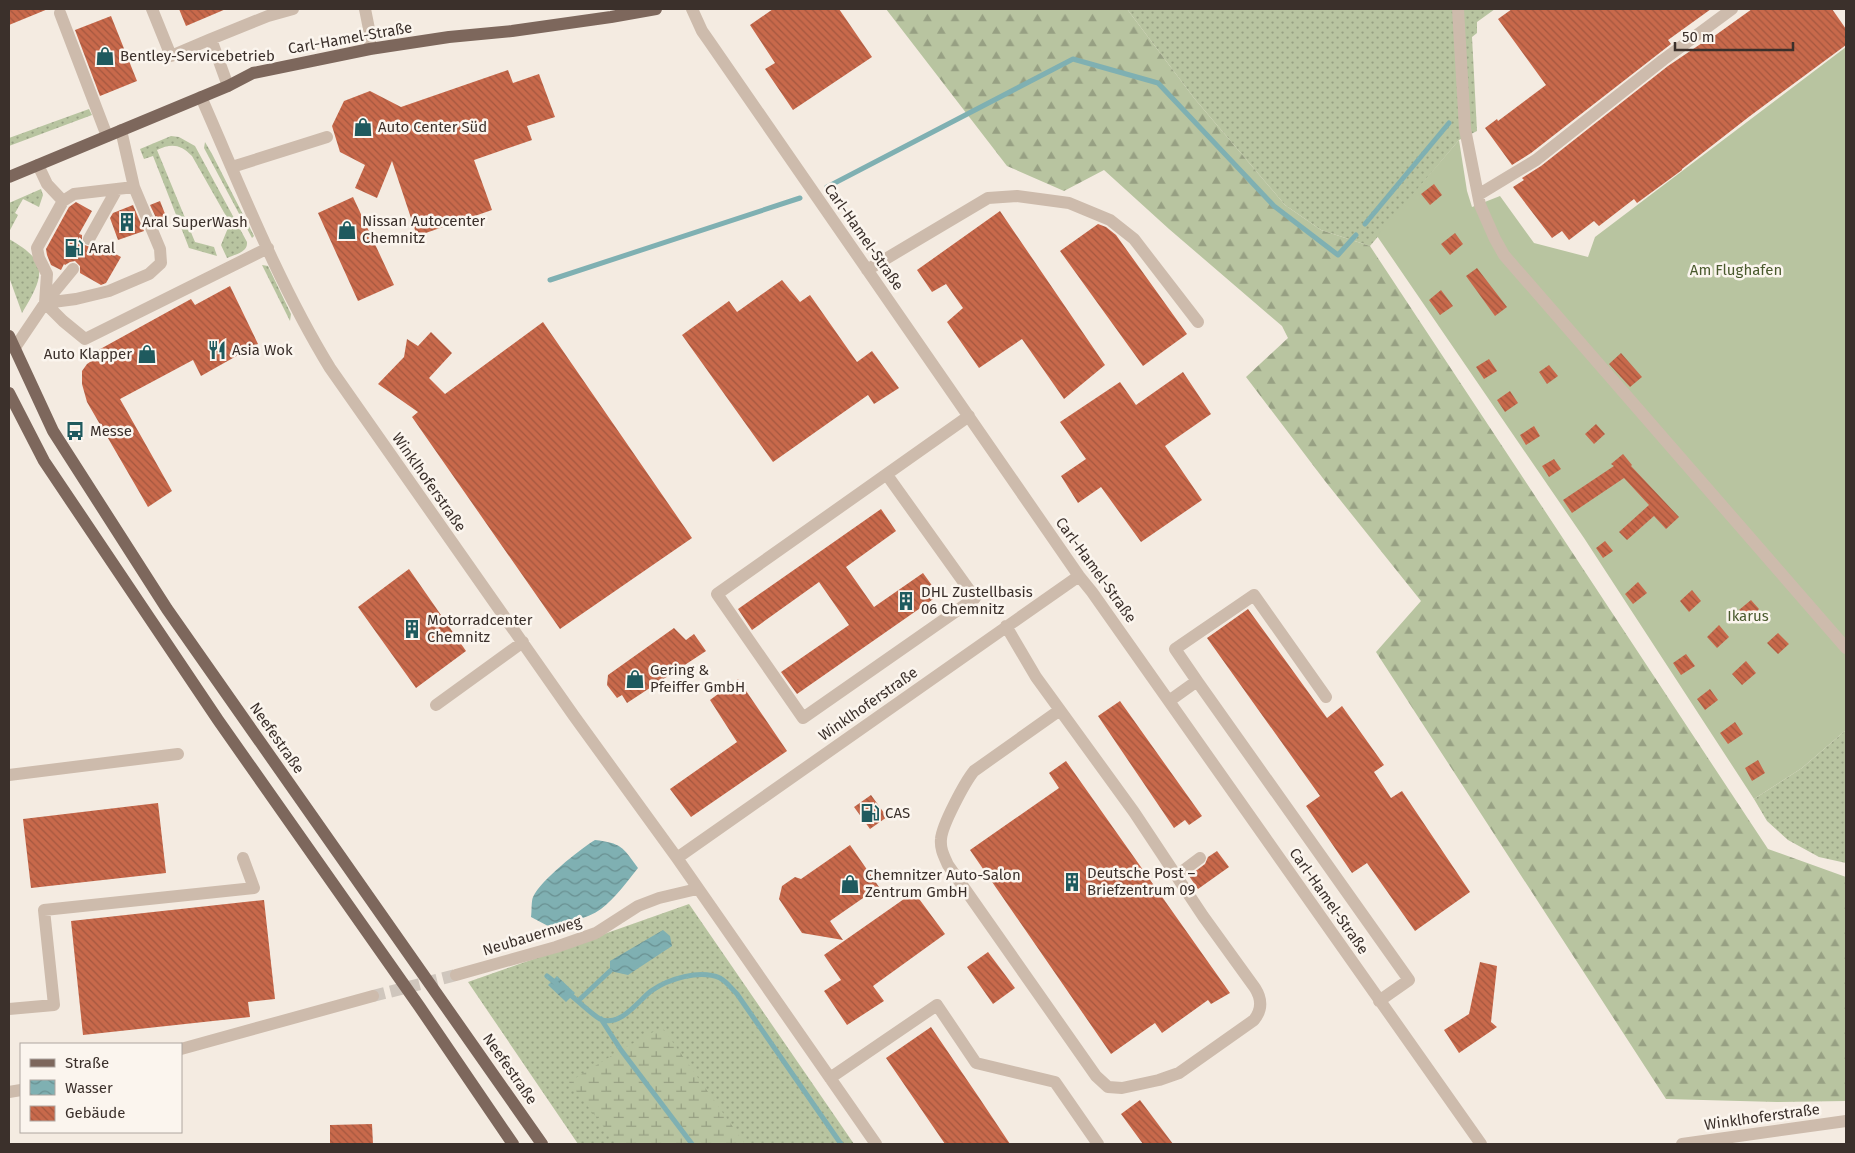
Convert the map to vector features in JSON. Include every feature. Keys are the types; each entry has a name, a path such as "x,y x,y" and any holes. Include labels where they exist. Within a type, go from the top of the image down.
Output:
{"main road":[{"name":"Carl-Hamel-Straße","path":"9,177 228,86 253,73 370,49 449,37 512,31 592,14 656,9"},
{"name":"Neefestraße","path":"9,336 53,431 167,609 542,1144"},
{"path":"9,393 54,478 218,720 419,1006 513,1144"}],"street":[{"path":"152,9 171,56 268,16 293,9"},
{"path":"365,9 370,49"},
{"name":"Carl-Hamel-Straße","path":"692,9 709,42 1079,576 1480,1144"},
{"path":"1458,9 1465,128 1480,205 1504,254 1577,336 1685,465 1846,648"},
{"path":"1478,195 1536,160 1732,9"},
{"path":"60,13 107,136"},
{"path":"211,39 228,86"},
{"name":"Winklhoferstraße","path":"201,97 268,248 308,332 330,368 677,858 876,1144"},
{"path":"45,303 76,299 108,291 149,274 160,263 160,249 134,187 121,130"},
{"path":"232,167 327,137"},
{"path":"38,165 47,184 63,201"},
{"path":"134,187 74,194 63,201 37,248 39,258 47,274 45,303 63,322 85,339 268,248"},
{"path":"89,239 117,188"},
{"path":"867,270 988,198 1017,196 1070,203 1110,220 1134,239 1198,322"},
{"path":"14,349 45,303 72,269"},
{"path":"888,474 975,598 803,718 717,594 969,416"},
{"name":"Winklhoferstraße","path":"677,858 1079,576"},
{"path":"1326,697 1254,594 1175,649 1409,980 1379,1001"},
{"path":"1006,626 1036,677 1060,710 1134,812 1176,876 1258,992 1260,1005 1254,1020 1179,1073 1122,1088 1108,1087 1096,1076 1083,1059 948,865 941,851 941,837 948,819 965,782 974,771 1060,710"},
{"path":"436,705 523,642"},
{"path":"1169,701 1197,680"},
{"path":"9,775 178,754"},
{"path":"9,1009 54,1005 44,910 254,888 243,858"},
{"path":"1176,876 1200,858"},
{"name":"Neubauernweg","path":"456,975 556,948 596,933 638,906 659,898 697,889"},
{"path":"182,1048 373,996"},
{"path":"830,1078 937,1005 976,1063 1055,1082 1098,1144"},
{"name":"Winklhoferstraße","path":"1682,1144 1846,1122"}],"green space":[{"path":"886,9 1127,9 1194,98 1285,205 1321,230 1370,246 1768,849 1846,877 1846,1101 1777,1102 1666,1099 1376,652 1421,601 1325,481 1246,377 1288,338 1282,326 1169,229 1104,170 1064,191 1007,166"},
{"path":"1127,9 1495,9 1477,22 1477,33 1472,37 1477,131 1459,140 1370,246 1321,230 1285,205 1194,98"},
{"name":"Ikarus","path":"1846,47 1846,730 1802,768 1754,799 1584,538 1377,236 1459,140 1467,191 1472,207 1500,196 1534,243 1588,257 1595,237"},
{"path":"89,109 92,115 9,146 9,138"},
{"path":"171,136 179,137 195,146 247,242 246,248 241,252 227,258 221,245 230,223 192,156 180,147 167,146 157,150 195,242 214,247 217,256 189,248 153,156 144,159 140,149"},
{"path":"205,142 254,236 252,238 204,148"},
{"path":"41,189 43,195 39,207 23,199 15,213 18,215 9,232 9,203"},
{"path":"9,239 31,255 37,263 39,271 35,289 22,313 9,277"},
{"path":"262,265 268,266 291,314 290,321"},
{"path":"1846,730 1846,863 1819,857 1788,840 1767,821 1754,799 1802,768"},
{"path":"689,904 854,1144 578,1144 468,982"},
{"path":"662,1027 745,1144 617,1144 569,1082"}],"water":[{"path":"595,840 621,847 638,868 611,900 595,913 548,926 531,917 532,899 537,890 561,866"},
{"path":"663,930 670,936 672,946 628,975 610,971 610,961"},
{"path":"557,976 575,993 566,1002 548,985"}],"building":[{"path":"9,9 48,9 9,25"},
{"path":"179,9 226,9 186,26"},
{"path":"773,9 839,9 872,57 793,110 765,69 775,63 750,25"},
{"path":"1512,9 1711,9 1668,40 1671,44 1531,153 1512,165 1485,128 1497,119 1498,121 1546,85 1498,19"},
{"path":"1752,9 1832,9 1846,29 1846,45 1637,203 1634,199 1599,226 1594,221 1569,240 1562,231 1552,238 1513,187 1524,180 1522,178 1541,166 1668,66"},
{"name":"Bentley-Servicebetrieb","path":"111,16 137,81 100,96 75,30"},
{"path":"508,70 513,83 539,74 555,117 527,126 532,140 474,160 492,210 417,236 392,161 377,198 355,188 365,165 340,152 332,126 344,101 370,91 401,107"},
{"path":"1434,184 1442,195 1430,205 1421,194"},
{"path":"353,197 394,285 358,301 318,213"},
{"path":"160,201 167,219 158,222 150,205"},
{"path":"76,202 92,211 79,234 82,235 82,244 90,247 96,243 121,257 106,283 101,285 80,273 80,266 75,261 64,264 61,270 51,265 47,255 46,249 69,207"},
{"name":"Aral SuperWash","path":"133,205 144,231 118,240 110,218 113,213"},
{"path":"1000,211 1105,365 1064,399 1022,339 979,368 947,322 963,308 946,284 932,292 917,270"},
{"path":"1098,224 1106,227 1116,235 1187,334 1143,366 1060,251"},
{"path":"1455,233 1463,244 1450,255 1441,244"},
{"path":"1477,268 1507,307 1495,316 1466,276"},
{"path":"782,280 800,302 810,295 857,362 872,351 899,388 874,404 868,395 773,462 682,335 729,301 737,312"},
{"path":"230,286 258,344 201,376 193,360 120,399 172,491 148,507 87,402 82,384 82,371 87,364 96,358 93,353 191,299 195,305"},
{"path":"1441,290 1453,306 1440,315 1429,300"},
{"path":"543,322 692,538 560,629 412,417 418,412 378,384 404,357 407,339 418,346 431,332 452,353 429,378 445,394"},
{"path":"1621,353 1642,377 1630,387 1609,364"},
{"path":"1489,359 1497,371 1484,379 1476,367"},
{"path":"1549,365 1558,376 1547,384 1539,372"},
{"path":"1183,372 1211,414 1165,446 1202,500 1141,542 1101,487 1078,503 1061,476 1086,459 1060,422 1120,382 1136,405"},
{"path":"1510,391 1518,403 1505,412 1497,400"},
{"path":"1596,424 1605,434 1594,444 1585,434"},
{"path":"1534,426 1540,436 1526,445 1520,435"},
{"path":"1623,454 1631,466 1679,517 1666,529 1654,516 1627,540 1619,532 1649,505 1624,478 1572,513 1563,500 1614,466 1611,464"},
{"path":"1554,459 1561,469 1549,477 1542,466"},
{"name":"DHL Zustellbasis 06 Chemnitz","path":"881,509 896,531 846,567 874,607 923,573 939,595 797,694 781,672 849,625 819,582 752,630 738,609"},
{"path":"1605,541 1613,551 1603,558 1596,548"},
{"name":"Motorradcenter Chemnitz","path":"409,569 466,651 416,688 358,607"},
{"path":"1638,582 1647,593 1633,604 1625,594"},
{"path":"1692,590 1701,601 1689,612 1680,601"},
{"path":"1751,600 1759,609 1748,620 1739,610"},
{"path":"1248,609 1327,718 1342,706 1384,765 1374,772 1391,798 1402,791 1470,892 1415,931 1367,863 1352,873 1306,806 1320,796 1207,638"},
{"path":"1719,625 1729,637 1717,648 1707,637"},
{"path":"674,628 686,640 694,634 706,651 627,703 622,695 617,698 607,685 608,675"},
{"path":"1778,633 1789,644 1778,654 1767,643"},
{"path":"1686,654 1695,666 1681,675 1673,663"},
{"path":"1746,661 1756,673 1742,685 1732,674"},
{"path":"738,679 787,751 691,817 670,789 737,742 710,700"},
{"path":"1710,689 1718,700 1705,710 1697,699"},
{"path":"1120,701 1202,816 1189,825 1185,820 1174,828 1098,716"},
{"path":"1735,722 1743,734 1728,744 1720,733"},
{"path":"1758,760 1765,773 1752,781 1745,768"},
{"name":"Deutsche Post – Briefzentrum 09","path":"1066,761 1230,993 1211,1004 1208,1000 1162,1033 1155,1023 1111,1054 970,850 1059,788 1049,773"},
{"path":"871,795 887,817 870,829 854,807"},
{"path":"158,803 166,873 31,888 23,819"},
{"path":"850,845 879,887 830,921 843,940 802,933 779,899 782,886 795,877 801,879"},
{"path":"1217,851 1229,867 1198,889 1189,876 1205,864 1208,857"},
{"path":"914,892 945,934 873,986 884,1001 847,1025 824,991 841,980 824,955"},
{"path":"264,900 275,999 248,1002 250,1017 83,1035 71,921"},
{"path":"988,952 1015,988 993,1004 967,967"},
{"path":"1480,962 1497,966 1491,1022 1497,1027 1459,1053 1444,1030 1469,1014"},
{"path":"931,1027 1010,1144 945,1144 886,1058"},
{"path":"1140,1100 1173,1144 1143,1144 1121,1114"},
{"path":"372,1124 373,1144 330,1144 330,1125"}],"waterway":[{"path":"827,187 1073,59 1158,83 1274,206 1338,255 1356,235"},
{"path":"1365,224 1449,123"},
{"path":"550,280 800,198"},
{"path":"578,1001 610,971"},
{"path":"567,992 596,1017 607,1021 621,1017 651,991 675,979 694,975 712,975 720,978 737,994 841,1144"},
{"path":"547,976 557,984"},
{"path":"601,1019 621,1050 692,1144"}],"tunnel":[{"path":"373,996 456,975"}],"place":[{"name":"Bentley-Servicebetrieb","path":"105,56"},
{"name":"Auto Center Süd","path":"363,127"},
{"name":"Aral SuperWash","path":"127,222"},
{"name":"Nissan Autocenter Chemnitz","path":"347,230"},
{"name":"Aral","path":"74,248"},
{"name":"Asia Wok","path":"217,350"},
{"name":"Auto Klapper","path":"147,354"},
{"name":"Messe","path":"75,431"},
{"name":"DHL Zustellbasis 06 Chemnitz","path":"906,601"},
{"name":"Motorradcenter Chemnitz","path":"412,629"},
{"name":"Gering & Pfeiffer GmbH","path":"635,679"},
{"name":"CAS","path":"870,813"},
{"name":"Deutsche Post – Briefzentrum 09","path":"1072,882"},
{"name":"Chemnitzer Auto-Salon Zentrum GmbH","path":"850,884"}],"park label":[{"name":"Am Flughafen","path":"1736,270"}]}
